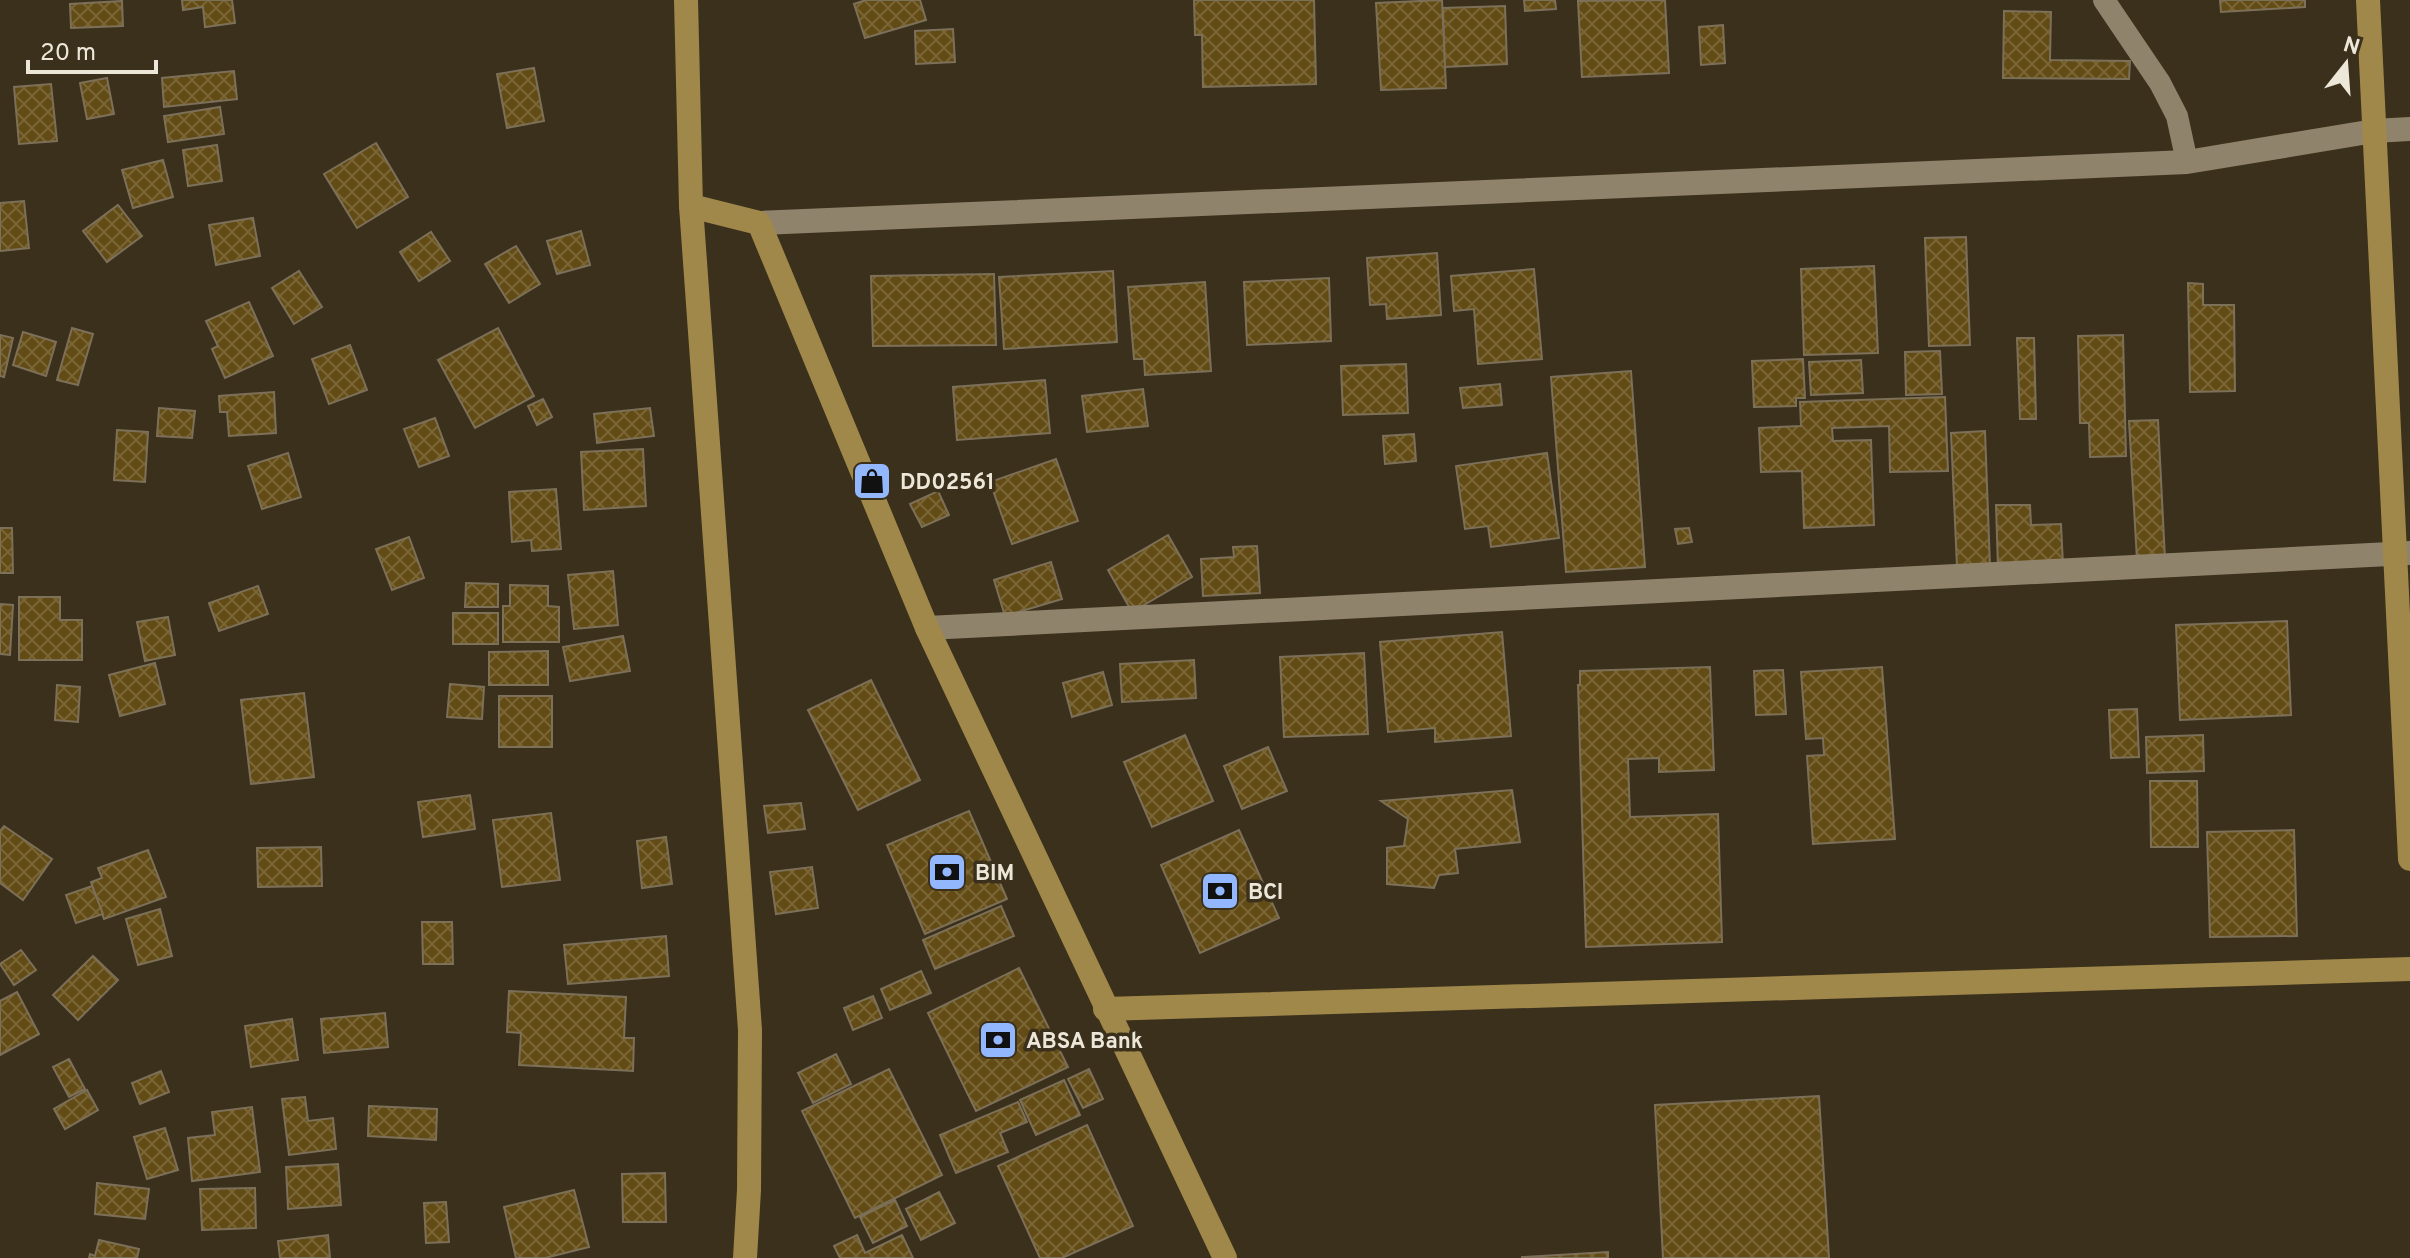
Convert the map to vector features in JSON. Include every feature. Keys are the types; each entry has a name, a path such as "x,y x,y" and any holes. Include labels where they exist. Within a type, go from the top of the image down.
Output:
{"main road":[{"path":"686,0 691,206 750,1030 749,1190 745,1258"},
{"path":"2368,0 2403,553 2410,859"},
{"path":"691,206 759,223 927,628 1225,1258"},
{"path":"1105,1009 2410,969"}],"street":[{"path":"759,223 2187,162 2374,131 2410,129"},
{"path":"927,628 2403,553"}],"lane":[{"path":"2104,0 2160,83 2177,116 2187,162"}],"building":[{"path":"182,0 232,0 235,23 205,27 203,7 183,10"},
{"path":"866,0 920,0 926,20 865,38 854,4"},
{"path":"1194,0 1314,0 1316,84 1203,87 1202,35 1195,35"},
{"path":"1442,0 1446,88 1381,90 1376,3"},
{"path":"1524,0 1555,0 1556,9 1525,11"},
{"path":"1665,0 1669,73 1582,77 1578,1"},
{"path":"2220,0 2305,0 2305,7 2221,12"},
{"path":"122,1 123,26 71,28 70,4"},
{"path":"1505,6 1507,64 1445,67 1443,8"},
{"path":"2004,11 2051,12 2050,60 2130,61 2129,79 2003,78"},
{"path":"1723,25 1725,63 1701,65 1699,27"},
{"path":"953,29 955,62 916,64 915,31"},
{"path":"534,68 544,121 507,128 497,74"},
{"path":"234,71 237,99 164,107 162,78"},
{"path":"107,78 114,114 87,119 80,83"},
{"path":"51,84 57,141 19,144 14,87"},
{"path":"220,107 224,134 168,142 164,116"},
{"path":"376,143 408,197 357,228 324,174"},
{"path":"217,145 222,181 188,186 183,150"},
{"path":"163,160 173,197 133,208 122,170"},
{"path":"24,201 29,248 0,251 0,203"},
{"path":"118,205 142,236 107,262 83,231"},
{"path":"253,218 260,256 216,265 209,225"},
{"path":"581,231 590,265 557,274 547,241"},
{"path":"431,232 450,261 419,281 400,252"},
{"path":"1966,237 1970,345 1929,346 1925,238"},
{"path":"516,246 540,284 509,303 485,264"},
{"path":"1437,253 1441,315 1387,319 1386,304 1370,305 1367,258"},
{"path":"1874,266 1878,353 1804,355 1801,269"},
{"path":"1534,269 1542,359 1478,364 1474,309 1454,311 1451,276"},
{"path":"299,271 322,307 294,324 272,288"},
{"path":"1113,271 1117,342 1004,349 999,277"},
{"path":"994,274 996,345 873,346 871,276"},
{"path":"1329,278 1331,341 1247,345 1244,282"},
{"path":"1205,282 1211,371 1145,375 1144,359 1134,359 1128,287"},
{"path":"2188,283 2203,284 2203,305 2234,305 2235,391 2190,392"},
{"path":"249,302 273,356 225,378 212,349 218,346 206,321"},
{"path":"72,328 93,334 78,385 57,380"},
{"path":"498,328 534,396 475,428 438,360"},
{"path":"23,332 56,342 46,376 13,365"},
{"path":"0,335 13,338 4,377 0,376"},
{"path":"2123,335 2126,456 2090,457 2089,423 2080,423 2078,336"},
{"path":"2017,338 2034,338 2036,419 2020,419"},
{"path":"350,345 367,390 329,404 312,359"},
{"path":"1940,351 1942,394 1906,395 1905,352"},
{"path":"1803,359 1805,398 1796,398 1796,406 1754,407 1752,361"},
{"path":"1861,360 1863,393 1811,395 1809,362"},
{"path":"1406,364 1408,413 1343,415 1341,366"},
{"path":"1631,371 1645,567 1566,572 1551,377"},
{"path":"1045,380 1050,433 957,440 953,387"},
{"path":"1500,384 1502,405 1463,408 1460,388"},
{"path":"1143,389 1148,426 1087,432 1082,396"},
{"path":"274,392 276,433 229,436 227,412 220,412 219,396"},
{"path":"1945,397 1948,471 1890,472 1889,426 1832,428 1833,441 1871,440 1874,525 1804,528 1802,471 1761,472 1759,428 1801,426 1800,402"},
{"path":"543,399 552,417 537,425 528,406"},
{"path":"159,408 195,411 192,438 157,436"},
{"path":"650,408 654,436 597,443 594,414"},
{"path":"435,418 449,456 419,467 404,429"},
{"path":"2158,420 2165,559 2137,560 2129,421"},
{"path":"117,430 148,432 145,482 114,480"},
{"path":"1985,431 1990,566 1957,567 1951,433"},
{"path":"1414,434 1416,461 1385,464 1383,436"},
{"path":"643,449 646,506 584,510 581,452"},
{"path":"288,453 301,497 262,509 248,466"},
{"path":"1547,453 1559,538 1491,547 1488,526 1465,529 1456,466"},
{"path":"1056,459 1078,521 1012,544 990,482"},
{"path":"556,489 561,549 532,551 531,540 512,542 509,492"},
{"path":"938,491 949,515 922,527 910,504"},
{"path":"1996,505 2030,505 2031,525 2061,524 2063,565 1998,568"},
{"path":"0,528 12,528 13,573 0,573"},
{"path":"1689,528 1692,542 1678,544 1675,529"},
{"path":"1168,535 1192,577 1132,612 1108,570"},
{"path":"409,537 424,578 392,590 376,549"},
{"path":"1257,546 1260,593 1203,596 1201,559 1234,557 1233,547"},
{"path":"1051,562 1062,599 1005,616 994,580"},
{"path":"613,571 618,625 574,629 568,575"},
{"path":"466,583 498,584 498,607 465,607"},
{"path":"510,585 548,586 548,606 559,607 559,642 503,642 503,606 510,606"},
{"path":"258,586 268,614 219,631 209,603"},
{"path":"19,597 60,597 60,620 82,620 82,660 19,660"},
{"path":"0,604 13,605 10,655 0,654"},
{"path":"453,613 498,613 498,644 453,644"},
{"path":"168,617 175,655 145,661 137,622"},
{"path":"2287,621 2291,715 2180,720 2176,625"},
{"path":"1502,632 1511,736 1435,742 1435,728 1388,732 1380,642"},
{"path":"623,636 630,671 570,681 563,647"},
{"path":"548,651 548,685 489,685 489,652"},
{"path":"1364,653 1368,734 1284,737 1280,657"},
{"path":"1194,660 1196,698 1122,702 1120,664"},
{"path":"155,663 165,704 120,716 109,675"},
{"path":"1710,667 1714,770 1659,772 1659,758 1628,759 1630,817 1718,814 1722,942 1586,947 1580,671"},
{"path":"1882,667 1895,839 1813,844 1807,756 1824,755 1823,738 1806,739 1801,672"},
{"path":"1783,670 1786,714 1756,715 1754,671"},
{"path":"1103,672 1112,705 1072,717 1063,683"},
{"path":"871,680 920,780 858,810 808,710"},
{"path":"450,684 484,687 482,719 447,717"},
{"path":"57,685 80,687 78,722 55,720"},
{"path":"304,693 314,777 251,784 241,700"},
{"path":"499,696 552,696 552,747 499,747"},
{"path":"2137,709 2139,757 2111,758 2109,710"},
{"path":"1185,735 1213,801 1152,827 1124,762"},
{"path":"2203,735 2204,771 2147,773 2146,737"},
{"path":"1268,747 1287,791 1242,809 1224,766"},
{"path":"2150,781 2197,781 2198,847 2151,847"},
{"path":"1512,790 1520,842 1455,849 1458,873 1439,875 1434,888 1387,884 1387,848 1404,846 1408,819 1381,801"},
{"path":"470,795 475,829 423,837 418,802"},
{"path":"801,803 805,829 768,833 764,806"},
{"name":"BIM","path":"969,811 1007,899 925,934 887,845"},
{"path":"551,813 560,880 502,887 493,820"},
{"path":"4,826 52,859 23,900 0,883 0,831"},
{"name":"BCI","path":"1239,830 1279,918 1200,953 1161,865"},
{"path":"2294,830 2297,936 2210,937 2207,832"},
{"path":"666,837 672,884 642,888 637,841"},
{"path":"321,847 322,886 258,887 257,848"},
{"path":"148,850 166,897 104,919 91,882 102,878 98,868"},
{"path":"812,867 818,908 776,914 770,872"},
{"path":"92,886 103,914 76,923 66,895"},
{"path":"1001,906 1014,936 935,969 923,940"},
{"path":"160,909 172,956 138,965 126,919"},
{"path":"422,922 452,922 453,964 423,964"},
{"path":"666,936 669,976 568,984 564,945"},
{"path":"21,950 36,970 14,985 0,964"},
{"path":"93,956 118,980 78,1020 53,995"},
{"name":"ABSA Bank","path":"1019,968 1068,1067 976,1111 928,1013"},
{"path":"921,971 931,993 890,1010 881,989"},
{"path":"509,991 626,997 624,1038 634,1038 633,1071 519,1065 521,1033 507,1032"},
{"path":"17,992 39,1034 0,1055 0,1001"},
{"path":"873,996 882,1018 853,1030 844,1008"},
{"path":"385,1013 388,1047 324,1053 321,1019"},
{"path":"292,1019 298,1060 251,1067 245,1026"},
{"path":"836,1054 851,1084 813,1103 798,1073"},
{"path":"69,1059 85,1089 69,1097 53,1067"},
{"path":"889,1069 942,1175 855,1218 802,1111"},
{"path":"1089,1069 1103,1099 1083,1108 1068,1079"},
{"path":"161,1071 169,1092 140,1104 132,1083"},
{"path":"1064,1080 1080,1115 1036,1135 1020,1100"},
{"path":"87,1090 98,1110 65,1129 54,1109"},
{"path":"1819,1096 1829,1258 1663,1258 1655,1105"},
{"path":"305,1097 308,1121 333,1118 336,1149 289,1155 282,1099"},
{"path":"1018,1102 1027,1122 1000,1133 1008,1152 956,1173 940,1135"},
{"path":"369,1106 437,1109 436,1140 368,1136"},
{"path":"252,1107 260,1172 192,1181 188,1138 215,1135 212,1112"},
{"path":"1087,1125 1133,1226 1062,1258 1040,1258 998,1166"},
{"path":"165,1128 178,1170 147,1179 134,1137"},
{"path":"338,1164 341,1205 288,1209 286,1167"},
{"path":"665,1173 666,1222 623,1222 622,1174"},
{"path":"97,1183 149,1189 145,1219 95,1214"},
{"path":"255,1188 256,1228 202,1230 200,1189"},
{"path":"574,1190 589,1247 545,1258 516,1258 504,1207"},
{"path":"939,1192 955,1223 921,1240 906,1209"},
{"path":"895,1200 907,1226 873,1243 860,1217"},
{"path":"446,1202 449,1242 426,1243 424,1203"},
{"path":"328,1235 330,1258 280,1258 278,1241"},
{"path":"857,1235 865,1253 902,1235 913,1258 840,1258 834,1246"},
{"path":"99,1240 139,1249 137,1258 89,1258 90,1254 95,1256"},
{"path":"1608,1252 1608,1258 1522,1258 1522,1257"}],"place":[{"name":"DD02561","path":"872,481"},
{"name":"BIM","path":"947,872"},
{"name":"BCI","path":"1220,891"},
{"name":"ABSA Bank","path":"998,1040"}]}
